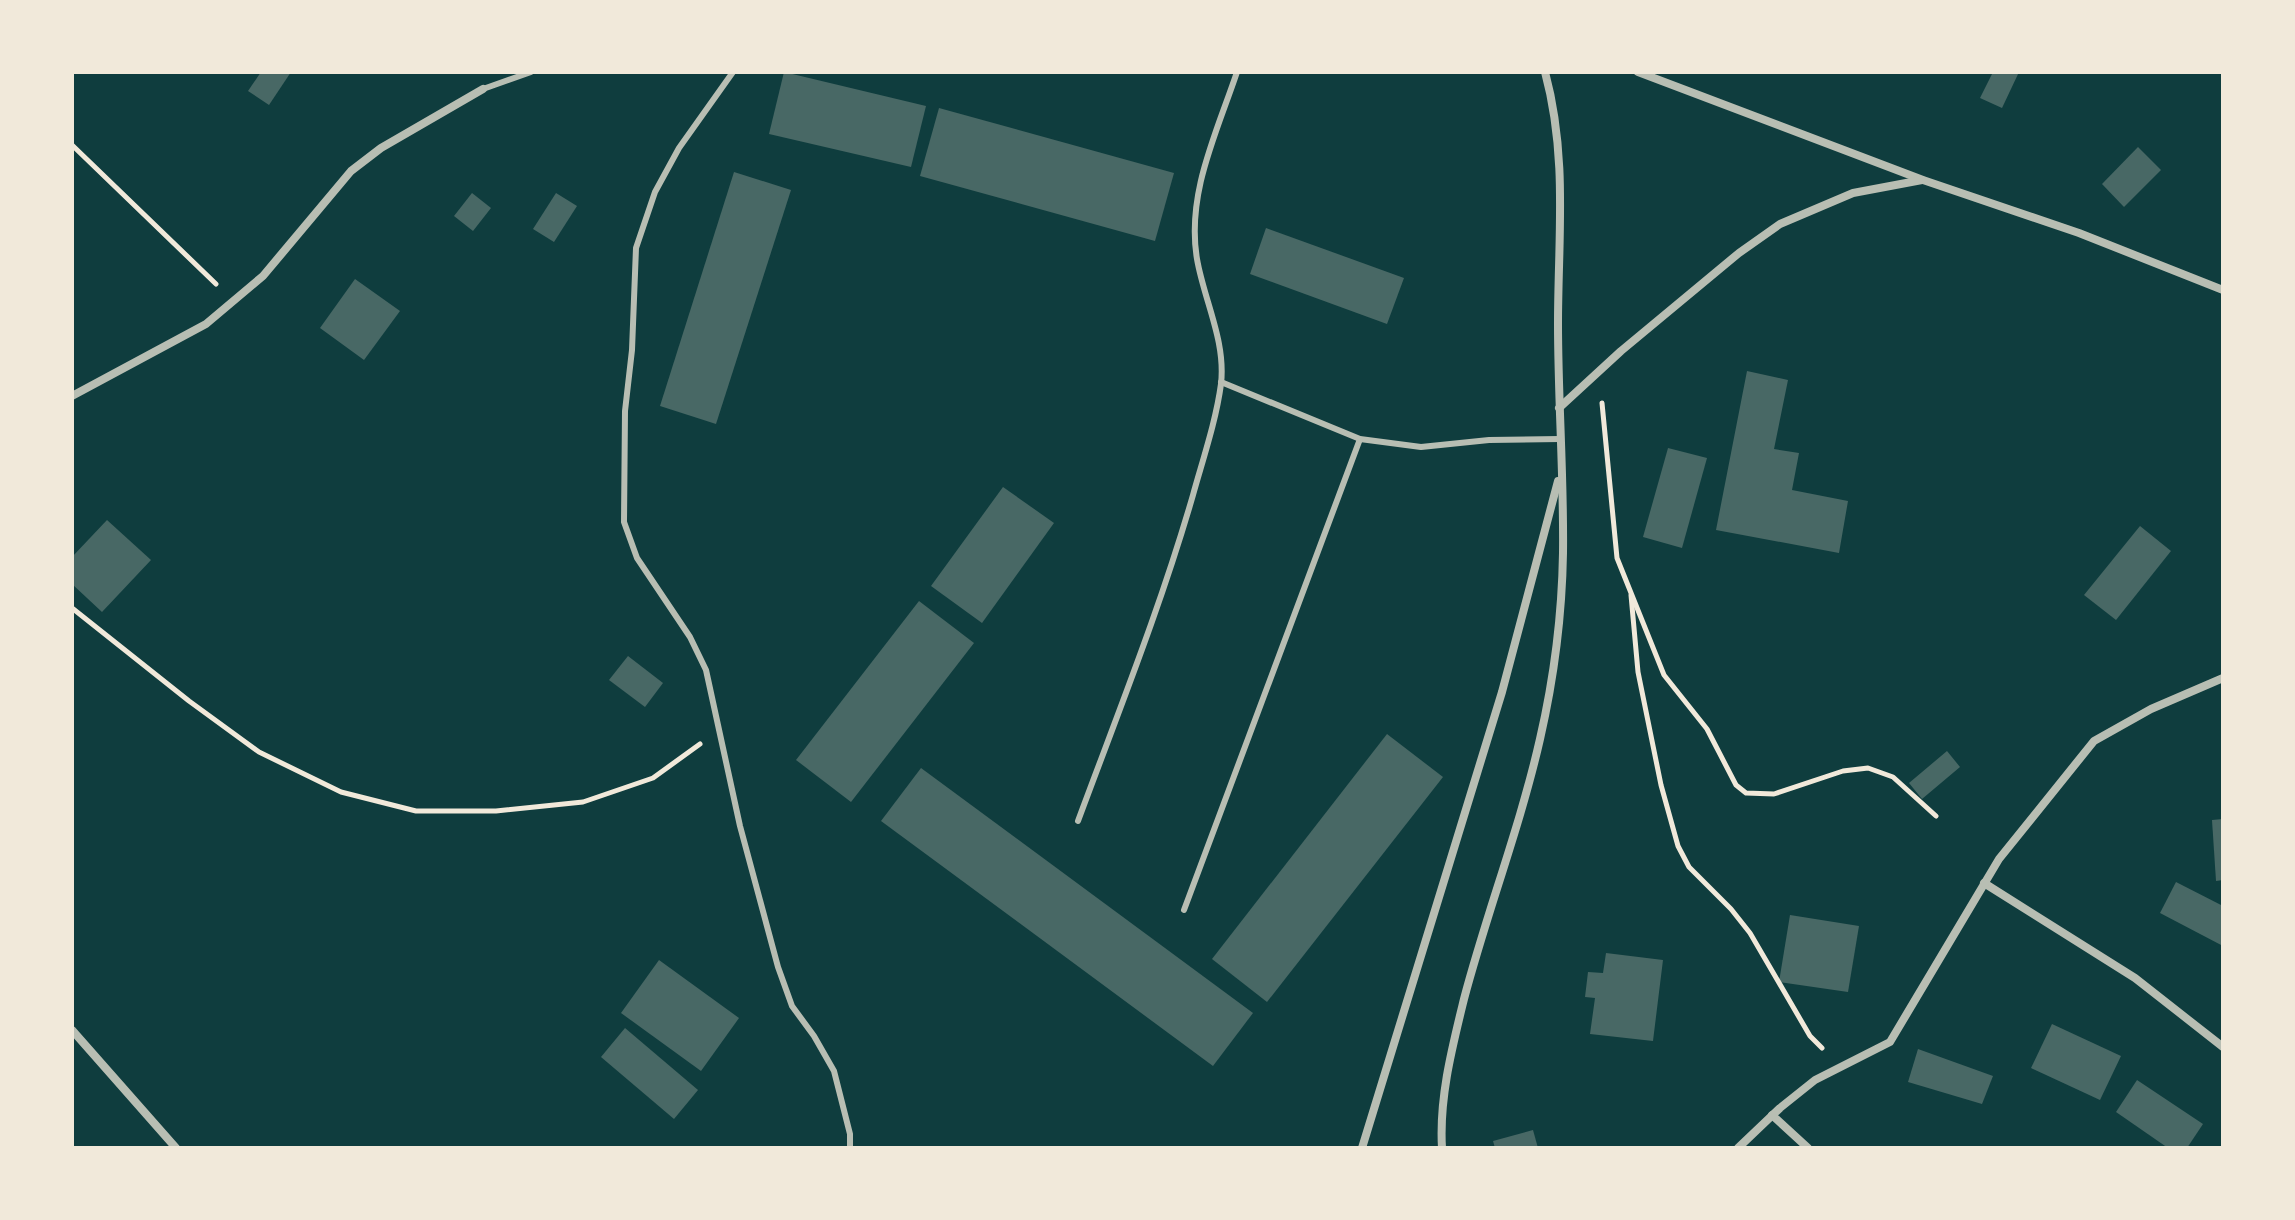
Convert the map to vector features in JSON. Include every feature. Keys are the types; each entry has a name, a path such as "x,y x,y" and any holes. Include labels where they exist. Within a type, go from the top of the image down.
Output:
{"street":[{"path":"1442,1148 1444,1099 1451,1050 1540,739 1556,655 1563,554 1558,323 1562,178 1555,109 1545,72"},
{"path":"1638,72 1923,180 2079,233 2223,290"},
{"path":"72,396 180,340 234,301 263,276 351,171 381,148 483,89"},
{"path":"1559,408 1599,370 1739,253 1780,224 1853,193 1923,180"},
{"path":"1362,1148 1494,719 1561,473"},
{"path":"1738,1148 1815,1080 1890,1042 1999,859 2094,741 2151,709 2223,678"},
{"path":"1984,883 2135,978 2223,1047"},
{"path":"72,1030 176,1148"},
{"path":"1772,1115 1808,1148"}],"lane":[{"path":"483,89 531,72"},
{"path":"733,72 673,159 655,192 636,248 632,350 625,411 624,522 637,558 690,637 706,670 740,826 778,967 792,1006 834,1071 850,1134 850,1148"},
{"path":"1078,821 1174,560 1209,439 1221,382 1218,342 1197,259 1194,214 1202,176 1237,72"},
{"path":"1221,382 1360,439 1421,447 1489,440 1560,439"},
{"path":"1184,910 1360,439"}],"path":[{"path":"72,145 234,301"},
{"path":"1599,370 1617,558 1664,675 1707,729 1733,781 1746,793 1774,794 1843,771 1868,768 1893,777 1936,816"},
{"path":"1630,587 1638,672 1661,785 1678,846 1689,867 1750,933 1810,1036 1840,1066"},
{"path":"72,608 259,752 341,792 416,811 496,811 583,802 653,778 720,729"}],"building":[{"path":"261,72 291,72 269,105 248,91"},
{"path":"784,72 926,106 911,167 769,134"},
{"path":"1993,72 2019,72 2002,108 1980,98"},
{"path":"939,108 1174,173 1155,241 920,176"},
{"path":"2138,147 2161,170 2124,207 2102,184"},
{"path":"734,172 791,190 716,424 660,406"},
{"path":"472,193 491,208 473,231 454,216"},
{"path":"556,193 577,206 554,242 533,229"},
{"path":"1266,228 1404,278 1387,324 1250,274"},
{"path":"355,279 400,311 364,360 320,328"},
{"path":"1747,371 1788,380 1774,449 1799,453 1792,490 1848,501 1839,553 1716,530"},
{"path":"1668,448 1707,458 1682,548 1643,537"},
{"path":"1003,487 1054,523 982,623 931,586"},
{"path":"107,520 151,560 102,612 72,584 72,557"},
{"path":"2140,526 2171,551 2116,620 2084,595"},
{"path":"919,601 974,643 851,802 796,760"},
{"path":"628,656 663,683 645,707 609,680"},
{"path":"1387,734 1443,777 1267,1002 1212,959"},
{"path":"1947,751 1960,767 1922,799 1909,783"},
{"path":"921,768 1253,1013 1213,1066 881,821"},
{"path":"2223,819 2223,880 2216,881 2212,820"},
{"path":"2176,882 2223,906 2223,946 2160,913"},
{"path":"1790,915 1859,926 1848,992 1779,982"},
{"path":"1606,953 1663,960 1653,1041 1590,1034 1595,998 1585,997 1588,972 1603,973"},
{"path":"659,960 739,1018 701,1071 621,1013"},
{"path":"2052,1024 2121,1056 2100,1100 2031,1068"},
{"path":"625,1028 698,1090 674,1119 601,1057"},
{"path":"1918,1049 1993,1076 1982,1104 1908,1082"},
{"path":"2137,1080 2203,1124 2187,1148 2168,1148 2116,1112"},
{"path":"1533,1130 1538,1148 1495,1148 1493,1141"}]}
